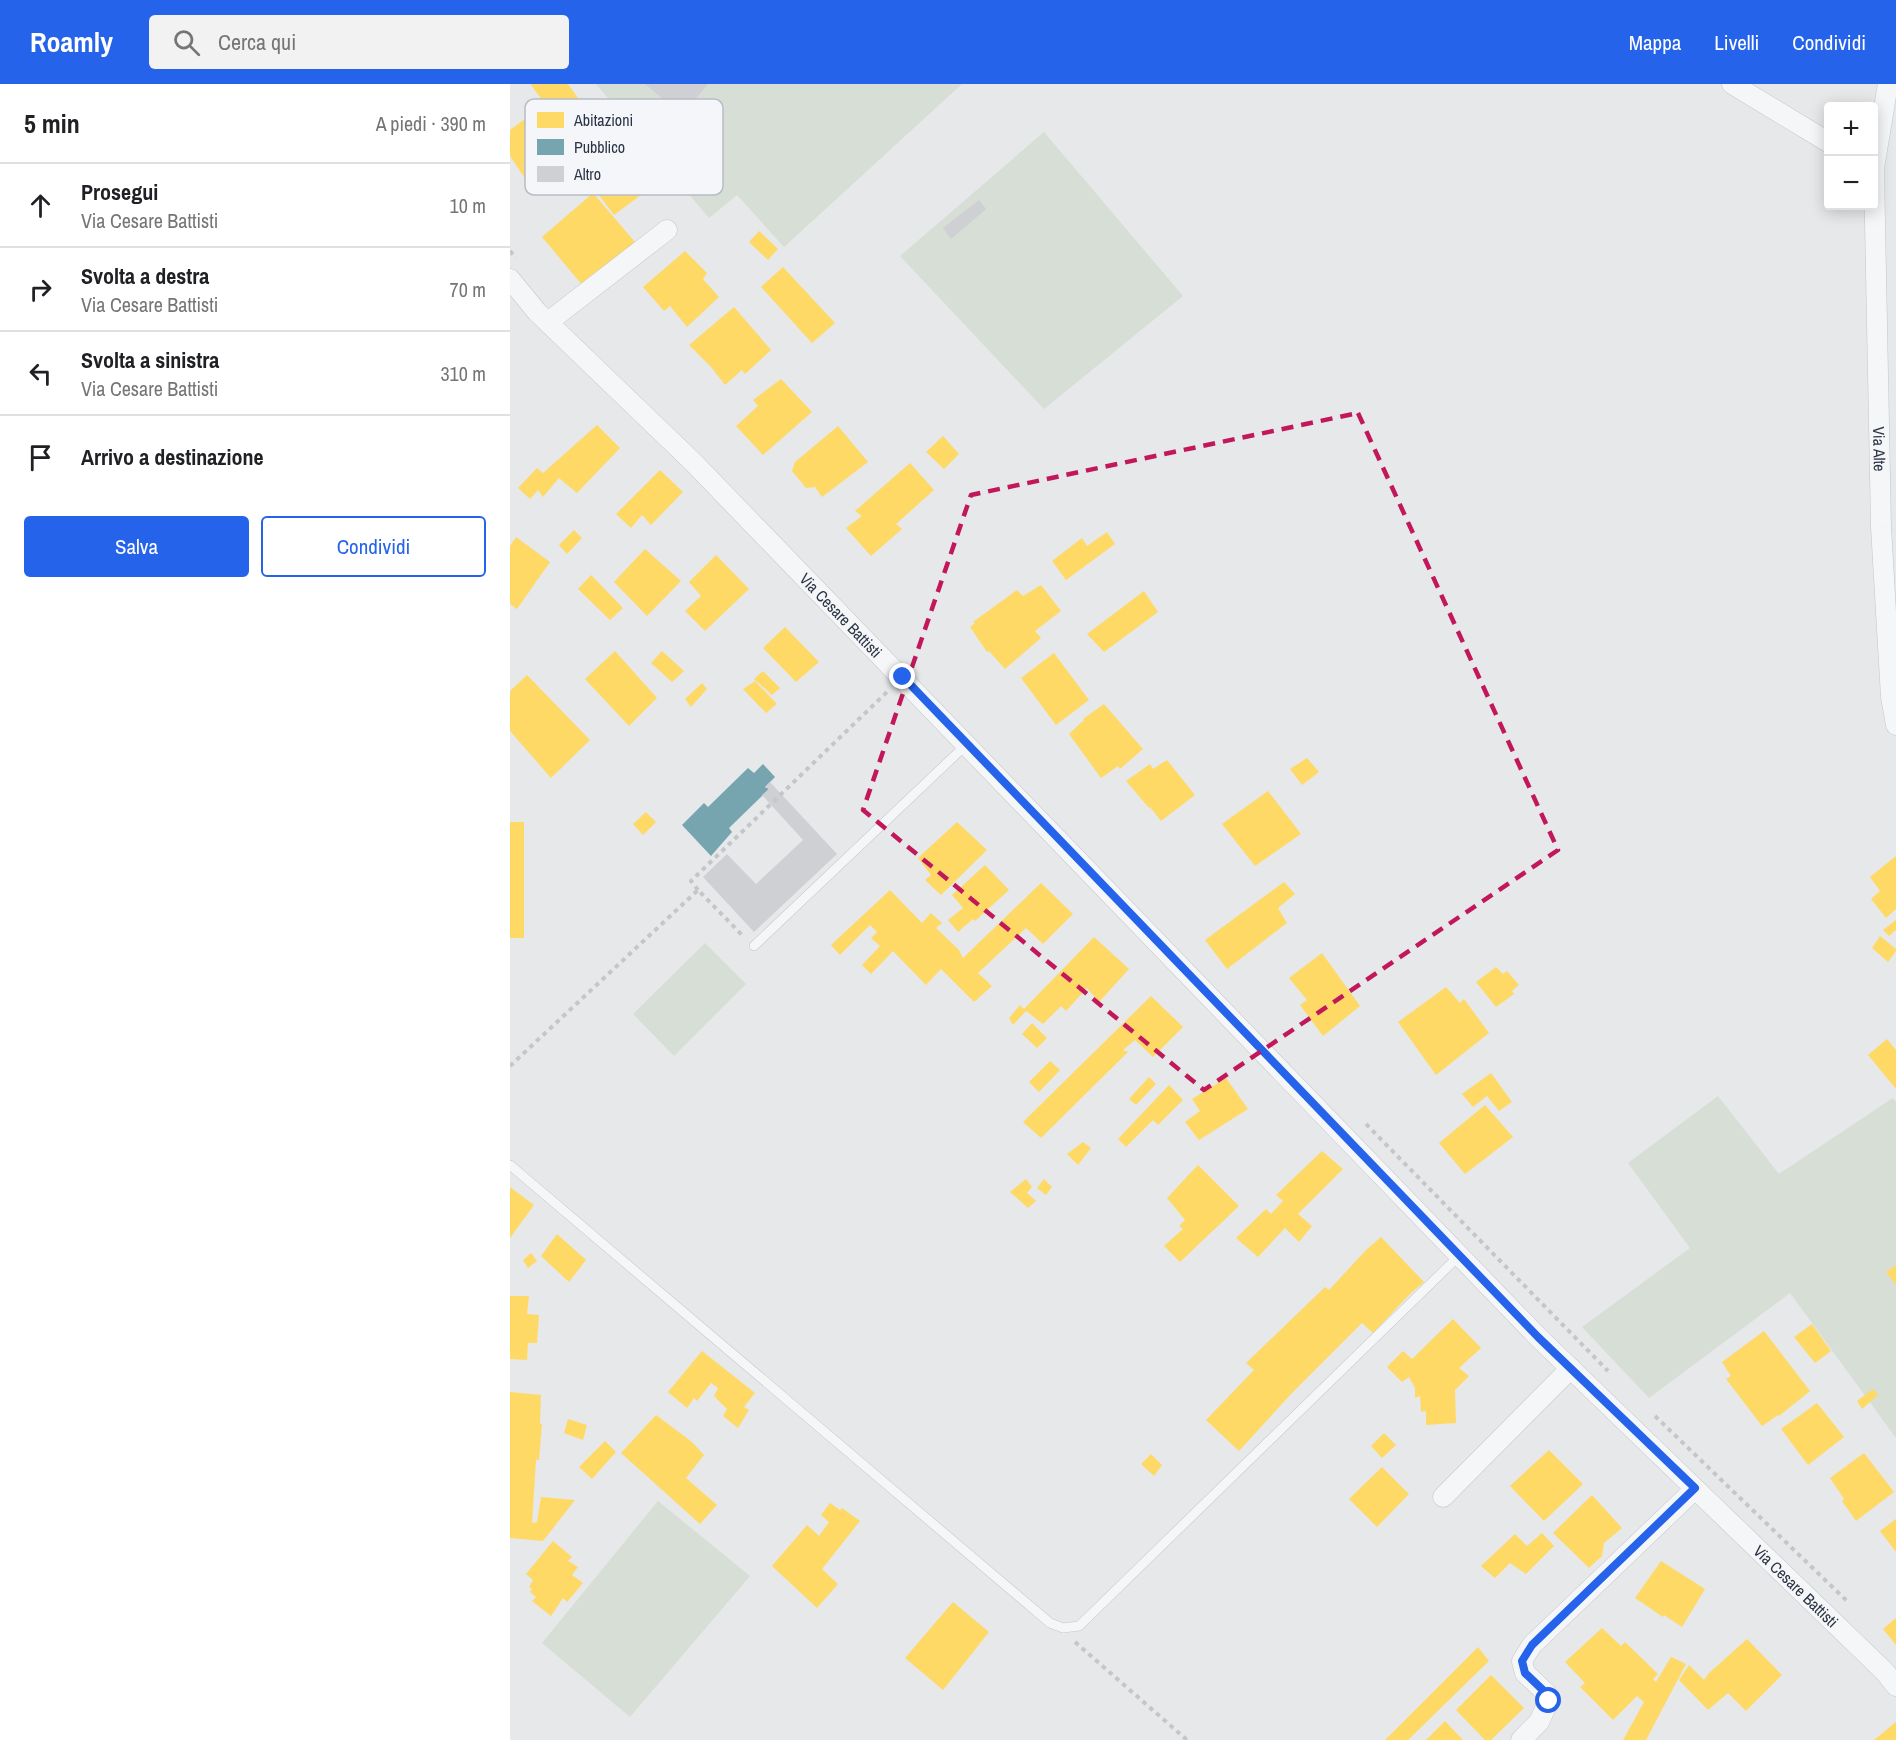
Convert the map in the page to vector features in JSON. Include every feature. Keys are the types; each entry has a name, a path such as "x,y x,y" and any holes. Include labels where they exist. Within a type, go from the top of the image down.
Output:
{"street":[{"path":"1732,84 1824,140"},
{"name":"Via Alte","path":"1876,156 1888,84"},
{"name":"Via Alte","path":"1875,210 1881,527 1891,697 1896,725"},
{"path":"548,322 667,230"},
{"name":"Via Cesare Battisti","path":"510,279 537,312 693,462 903,677 1571,1368 1885,1672 1896,1686"},
{"path":"1443,1497 1571,1368"},
{"path":"1521,1740 1539,1722 1549,1701 1546,1693 1525,1673 1522,1661 1532,1645 1695,1488"}],"lane":[{"path":"754,946 967,744"},
{"path":"510,1165 1050,1623 1063,1628 1080,1626 1460,1255"}],"path":[{"path":"754,946 698,891 691,881 903,677"},
{"path":"510,1066 698,891"},
{"path":"1069,1627 1076,1644 1187,1740"}],"highlighted area":[{"path":"1358,413 1558,850 1204,1090 863,810 971,495"}],"shaded area":[{"path":"596,84 962,84 784,247 737,195 709,218 690,195 723,195 723,99 609,99"},
{"path":"1044,132 1183,296 1044,409 900,256"},
{"path":"705,943 746,984 674,1056 633,1014"},
{"path":"1718,1096 1779,1174 1893,1098 1896,1102 1896,1438 1790,1293 1649,1398 1582,1327 1690,1248 1628,1163"},
{"path":"658,1501 750,1576 630,1717 542,1643"}],"building: Abitazioni":[{"path":"568,84 579,99 541,99 531,85"},
{"path":"525,119 525,178 510,156 510,130"},
{"path":"591,195 595,195 635,242 583,286 542,237"},
{"path":"599,195 641,195 614,215"},
{"path":"759,231 778,249 768,260 749,242"},
{"path":"685,251 707,273 703,279 719,297 687,327 670,306 664,311 643,287"},
{"path":"783,267 835,323 812,343 761,287"},
{"path":"734,307 771,350 745,374 742,370 725,385 689,345"},
{"path":"781,379 812,412 763,455 736,426 758,406 753,400"},
{"path":"597,425 620,448 577,493 559,478 543,497 538,490 530,499 518,488 537,468 543,473"},
{"path":"838,426 868,462 822,497 815,487 806,488 792,471 795,462"},
{"path":"943,436 959,454 944,469 926,452"},
{"path":"910,463 934,490 896,524 902,529 871,556 846,528 862,516 855,511"},
{"path":"660,470 683,492 651,525 642,515 631,528 616,514"},
{"path":"574,530 582,538 567,554 559,545"},
{"path":"1107,532 1115,544 1066,580 1052,561 1082,538 1087,546"},
{"path":"516,537 550,562 517,609 510,604 510,546"},
{"path":"645,549 681,581 647,616 614,582"},
{"path":"716,555 749,589 705,631 685,611 701,596 689,582"},
{"path":"591,575 623,608 610,620 578,589"},
{"path":"1041,585 1061,611 1035,631 1041,638 1005,669 989,651 987,652 970,627 975,623 973,622 1017,590 1023,596"},
{"path":"1144,591 1158,612 1104,652 1087,634"},
{"path":"785,627 819,662 796,682 763,648"},
{"path":"615,651 657,698 629,726 585,679"},
{"path":"662,651 684,671 672,682 651,663"},
{"path":"1054,653 1089,700 1056,725 1021,678"},
{"path":"763,671 780,688 772,695 754,679"},
{"path":"527,675 590,740 551,778 510,731 510,691"},
{"path":"755,681 777,704 766,713 743,689"},
{"path":"702,683 707,689 691,707 685,699"},
{"path":"1104,704 1143,749 1120,769 1118,766 1101,778 1069,734 1083,719"},
{"path":"1307,758 1319,772 1302,785 1290,769"},
{"path":"1167,760 1195,795 1161,821 1126,781 1150,764 1153,769"},
{"path":"1268,791 1301,834 1255,866 1222,824"},
{"path":"646,812 656,822 643,835 633,824"},
{"path":"510,822 524,822 524,938 510,938"},
{"path":"957,822 987,850 941,895 925,880 931,875 918,858"},
{"path":"1896,856 1896,909 1886,918 1871,899 1880,891 1870,877"},
{"path":"985,865 1009,890 975,921 973,919 958,932 948,920 963,908 952,895"},
{"path":"1284,882 1295,894 1278,908 1287,923 1227,969 1205,940"},
{"path":"1041,883 1073,914 1043,944 1026,928 978,973 992,986 974,1002 941,969 926,985 893,951 871,974 862,965 880,946 871,938 877,932 870,925 840,955 831,945 890,890 922,923 931,913 942,923 936,928 959,950 963,958"},
{"path":"1896,920 1896,930 1889,936 1883,930"},
{"path":"1880,936 1896,949 1888,962 1872,948"},
{"path":"1094,937 1129,969 1099,1002 1087,988 1066,1011 1061,1006 1043,1024 1026,1011 1013,1025 1009,1018 1020,1005 1024,1009"},
{"path":"1322,953 1360,1006 1323,1036 1300,1005 1307,1000 1289,978"},
{"path":"1496,967 1503,974 1507,971 1519,985 1512,991 1514,994 1496,1007 1476,982"},
{"path":"1446,987 1460,1003 1464,999 1489,1033 1436,1075 1398,1022"},
{"path":"1151,996 1183,1027 1153,1057 1135,1040 1123,1050 1128,1052 1041,1138 1023,1122"},
{"path":"1032,1023 1047,1038 1037,1048 1022,1034"},
{"path":"1887,1039 1896,1050 1896,1089 1868,1055"},
{"path":"1050,1061 1060,1070 1039,1092 1029,1082"},
{"path":"1491,1073 1512,1102 1499,1111 1487,1096 1473,1107 1462,1094"},
{"path":"1149,1077 1156,1084 1136,1105 1129,1099"},
{"path":"1226,1078 1248,1109 1199,1140 1185,1122 1200,1111 1192,1099"},
{"path":"1169,1085 1183,1100 1158,1125 1153,1120 1126,1147 1118,1139"},
{"path":"1485,1105 1513,1137 1465,1174 1439,1143"},
{"path":"1083,1142 1091,1148 1078,1165 1067,1154"},
{"path":"1322,1151 1343,1169 1298,1214 1312,1226 1299,1242 1285,1228 1258,1257 1236,1238 1266,1209 1271,1214 1283,1201 1276,1195"},
{"path":"1198,1165 1239,1206 1180,1262 1164,1246 1183,1229 1179,1226 1185,1220 1167,1198"},
{"path":"1026,1179 1032,1187 1027,1193 1036,1201 1028,1208 1010,1192"},
{"path":"1044,1179 1052,1187 1046,1195 1037,1188"},
{"path":"510,1187 534,1205 510,1238"},
{"path":"557,1234 586,1260 569,1282 541,1256"},
{"path":"1381,1237 1424,1282 1373,1333 1362,1323 1292,1393 1239,1451 1206,1420 1254,1370 1246,1363 1325,1287 1329,1290"},
{"path":"531,1253 537,1261 528,1268 523,1260"},
{"path":"1896,1265 1896,1285 1886,1272"},
{"path":"510,1296 529,1296 527,1314 539,1315 537,1343 528,1343 527,1360 510,1359"},
{"path":"1453,1319 1481,1348 1459,1368 1469,1376 1455,1390 1456,1423 1426,1425 1426,1411 1421,1412 1420,1396 1415,1398 1415,1388 1409,1377 1402,1382 1387,1367 1403,1351 1412,1359"},
{"path":"1812,1324 1831,1351 1815,1363 1794,1337"},
{"path":"1764,1331 1810,1391 1779,1416 1762,1426 1726,1379 1731,1376 1722,1362"},
{"path":"702,1351 755,1393 744,1407 749,1410 738,1428 723,1416 727,1409 714,1396 718,1388 711,1383 697,1401 694,1398 687,1408 668,1392"},
{"path":"1873,1389 1878,1395 1862,1409 1857,1401"},
{"path":"510,1392 541,1395 540,1424 542,1424 539,1460 536,1460 532,1523 537,1522 541,1497 575,1500 543,1541 510,1538"},
{"path":"1817,1403 1844,1437 1808,1465 1781,1429"},
{"path":"656,1415 692,1442 704,1455 686,1478 717,1505 700,1524 621,1453"},
{"path":"568,1419 587,1425 583,1440 564,1433"},
{"path":"1384,1433 1396,1445 1382,1458 1371,1446"},
{"path":"605,1441 616,1452 592,1479 579,1467"},
{"path":"1549,1450 1583,1484 1544,1521 1510,1486"},
{"path":"1864,1453 1894,1492 1856,1521 1830,1478"},
{"path":"1151,1454 1162,1465 1154,1476 1141,1464"},
{"path":"1382,1467 1409,1494 1377,1527 1349,1499"},
{"path":"1592,1495 1622,1528 1604,1543 1602,1556 1589,1568 1553,1533"},
{"path":"830,1503 840,1510 842,1508 860,1521 822,1569 838,1584 817,1608 772,1566 807,1525 819,1536 829,1522 821,1515"},
{"path":"1896,1519 1896,1552 1880,1531"},
{"path":"1542,1533 1554,1546 1526,1574 1510,1563 1495,1578 1481,1566 1515,1534 1527,1546"},
{"path":"553,1541 572,1557 568,1561 578,1567 572,1575 583,1583 567,1602 563,1598 551,1616 532,1601 536,1597 530,1592 532,1589 529,1587 533,1580 526,1574"},
{"path":"1661,1561 1705,1589 1682,1627 1635,1598"},
{"path":"953,1602 989,1632 943,1690 905,1658"},
{"path":"1896,1618 1896,1645 1883,1629"},
{"path":"1602,1628 1621,1646 1625,1642 1658,1674 1653,1679 1656,1682 1671,1657 1686,1664 1646,1740 1623,1740 1644,1702 1637,1696 1613,1720 1580,1687 1585,1683 1565,1662"},
{"path":"1747,1639 1782,1675 1746,1711 1728,1693 1708,1710 1679,1680 1689,1665 1704,1680"},
{"path":"1478,1647 1489,1661 1408,1740 1385,1740"},
{"path":"1491,1675 1524,1708 1491,1740 1485,1740 1456,1710"},
{"path":"1445,1721 1463,1740 1426,1740"},
{"path":"1896,1722 1896,1740 1874,1740"}],"building: Pubblico":[{"path":"763,764 775,777 765,787 769,789 729,828 732,832 711,856 682,825 704,803 708,807 748,768 754,773"}],"building: Altro":[{"path":"645,84 708,84 695,99 663,99"},
{"path":"979,200 986,209 951,239 943,228"},
{"path":"770,782 837,854 754,932 703,877 727,854 756,884 803,840 762,795 769,789 765,787"}],"route":[{"path":"903,677 1538,1337 1695,1488 1532,1645 1522,1661 1525,1673 1546,1693 1549,1701"}]}
